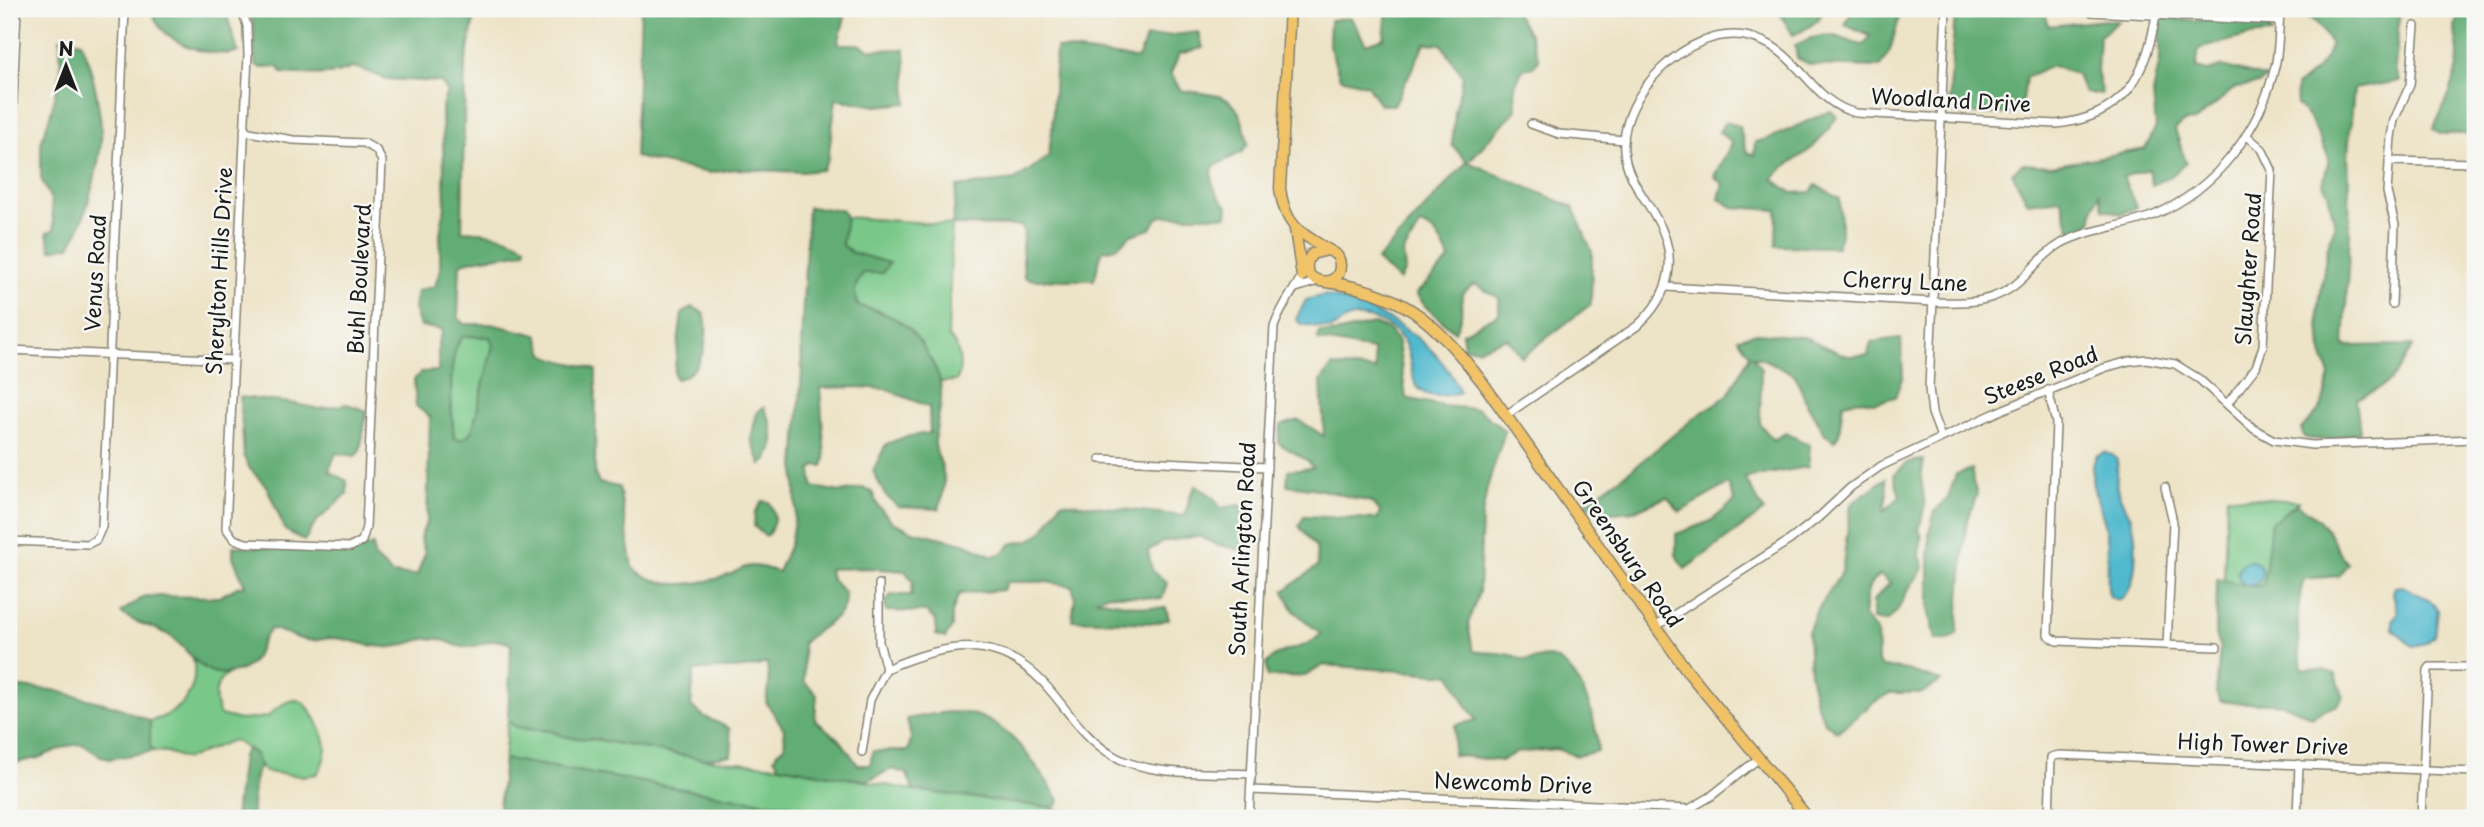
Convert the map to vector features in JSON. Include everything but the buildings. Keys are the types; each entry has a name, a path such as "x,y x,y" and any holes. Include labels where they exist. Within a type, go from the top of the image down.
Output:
{"main road":[{"path":"1290,9 1280,188 1286,213 1299,232 1309,274 1322,281 1334,279 1340,268"},
{"path":"1299,232 1336,255 1340,268 1354,287"},
{"path":"1299,232 1302,276"},
{"path":"1308,262 1317,251 1327,250"},
{"name":"Greensburg Road","path":"1322,281 1354,287 1398,303 1416,313 1473,370 1655,627 1713,704 1808,818"}],"street":[{"path":"9,191 17,9"},
{"name":"Venus Road","path":"9,541 83,545 92,543 98,537 103,522 125,9"},
{"name":"Sherylton Hills Drive","path":"229,536 225,516 248,38 242,9"},
{"path":"1941,438 1930,401 1946,9"},
{"name":"Cherry Lane","path":"1667,287 1933,302 1975,302 1996,297 2013,287 2063,242 2168,209 2210,179 2246,135 2263,103 2272,79 2279,41 2280,9"},
{"path":"2091,12 2279,21"},
{"name":"Woodland Drive","path":"1667,287 1669,264 1665,239 1629,171 1624,140 1626,123 1632,109 1660,71 1677,55 1698,42 1723,35 1748,37 1777,48 1792,60 1827,99 1848,111 1869,115 2056,124 2077,121 2098,113 2120,98 2140,73 2150,48 2156,15"},
{"path":"2392,304 2395,225 2387,192 2389,161 2394,120 2410,85 2415,26"},
{"path":"1531,124 1559,134 1624,140"},
{"name":"Buhl Boulevard","path":"229,536 238,541 263,544 342,547 351,547 363,538 366,527 380,220 381,157 372,146 364,143 293,140 244,131"},
{"name":"Slaughter Road","path":"2227,404 2256,367 2265,333 2272,170 2262,149 2246,135"},
{"path":"2389,161 2475,163"},
{"name":"South Arlington Road","path":"1249,818 1274,327 1283,304 1296,288 1308,262"},
{"path":"1296,288 1322,281"},
{"path":"1507,415 1637,326 1650,314 1667,287"},
{"path":"9,350 234,360"},
{"name":"Steese Road","path":"1655,627 1790,540 1867,475 2048,390 2116,364 2154,360 2187,370 2262,434 2291,444 2341,445 2475,439"},
{"path":"2048,390 2056,423 2046,629 2049,637 2057,641 2217,647"},
{"path":"1100,458 1267,467"},
{"path":"2165,487 2173,522 2167,645"},
{"path":"879,584 879,642 886,669"},
{"path":"862,752 870,700 886,669 915,656 947,648 969,647 993,651 1039,677 1088,736 1107,752 1126,762 1163,770 1252,774"},
{"path":"2421,818 2427,679 2430,667 2475,667"},
{"name":"High Tower Drive","path":"2049,818 2051,757 2059,755 2475,772"},
{"path":"1685,818 1689,809 1710,797 1758,759"},
{"path":"2297,818 2299,764"},
{"name":"Newcomb Drive","path":"1251,790 1689,809"}],"green space":[{"path":"152,9 225,9 238,52 213,53 186,46 163,31"},
{"path":"249,9 476,9 465,66 462,231 495,234 526,246 525,251 460,264 458,316 463,324 491,324 538,335 544,354 596,370 595,475 599,483 619,487 633,567 643,575 667,583 680,584 719,578 750,566 778,572 790,544 796,511 795,466 802,371 808,207 842,210 846,217 842,245 851,252 889,263 882,273 863,273 855,289 856,301 858,306 892,317 908,328 936,369 941,397 935,445 944,481 939,509 898,507 885,495 873,471 886,444 905,437 930,433 929,407 886,389 820,388 825,459 823,466 816,465 811,470 813,487 841,492 863,488 872,492 878,506 892,522 913,531 964,543 993,556 1003,553 1011,544 1030,540 1043,531 1061,502 1185,516 1190,496 1196,486 1212,496 1221,508 1239,505 1253,510 1250,539 1241,550 1215,544 1198,536 1163,542 1148,551 1152,570 1167,583 1162,599 1109,594 1096,599 1166,608 1169,619 1156,623 1072,620 1075,597 1072,586 1045,582 1007,582 1003,590 959,594 952,613 952,627 945,638 936,635 936,621 926,612 886,611 885,603 891,595 911,595 913,582 905,571 829,569 831,579 845,593 844,604 835,619 803,643 804,682 817,694 815,720 841,741 858,765 870,765 873,751 908,751 911,738 907,719 949,712 973,714 1004,730 1017,742 1059,800 1057,806 913,790 907,774 892,769 869,780 780,766 774,758 785,746 784,729 766,702 769,684 767,663 694,671 691,706 705,717 729,728 732,743 731,755 703,759 516,727 508,720 511,644 503,641 465,647 432,638 384,647 333,638 306,640 270,629 252,663 245,668 226,674 207,669 170,636 130,619 121,612 145,596 219,597 239,586 245,586 233,557 233,546 351,551 373,545 374,557 392,574 417,575 425,553 420,538 427,521 430,417 416,406 414,380 421,372 438,371 438,342 443,330 420,326 414,308 417,291 435,286 440,270 440,234 445,206 442,107 447,91 441,82 387,79 354,67 319,75 282,73 279,67 262,68 255,65 254,27","holes":["464,336 490,337 493,345 473,428 469,435 460,440 454,437 452,414 454,354"]},
{"path":"641,9 847,9 838,44 859,44 870,50 905,49 907,103 876,106 836,99 828,160 822,170 802,172 734,169 709,173 635,157"},
{"path":"1387,9 1517,9 1517,15 1529,33 1539,59 1533,67 1523,69 1515,85 1516,110 1468,162 1573,207 1592,252 1591,304 1522,357 1507,338 1478,349 1464,348 1462,333 1499,314 1499,298 1474,284 1462,294 1461,317 1455,332 1427,308 1416,294 1449,260 1439,239 1427,227 1421,224 1403,253 1405,270 1399,281 1377,260 1467,162 1452,145 1455,112 1463,76 1441,44 1425,43 1394,105 1380,105 1367,85 1340,78 1329,45 1330,20 1351,18 1366,44 1384,38"},
{"path":"1610,9 1655,9 1626,15"},
{"path":"1777,9 1825,9 1812,25 1793,35"},
{"path":"1850,9 1902,9 1890,50 1880,67 1811,65 1797,58 1795,45 1820,36 1835,36 1864,45 1870,36 1845,25"},
{"path":"1955,9 2045,9 2048,26 2118,21 2099,37 2097,71 2102,94 2085,93 2076,74 2052,66 2026,77 2023,100 2013,114 1968,114 1949,111"},
{"path":"2296,9 2400,9 2395,69 2399,81 2354,89 2348,153 2350,232 2344,346 2413,345 2401,366 2385,385 2356,399 2360,432 2325,440 2305,438 2301,429 2321,408 2330,376 2321,350 2318,310 2327,249 2335,226 2328,193 2323,184 2329,158 2310,119 2297,105 2296,86 2318,68 2331,44 2316,22 2296,13"},
{"path":"2461,9 2475,9 2475,131 2474,134 2442,134 2433,129 2455,76 2458,50 2455,29"},
{"path":"2160,18 2266,24 2272,34 2247,36 2199,49 2196,68 2208,71 2223,66 2267,78 2259,84 2236,87 2195,121 2184,122 2175,129 2186,163 2170,177 2152,185 2149,169 2123,177 2136,207 2122,214 2103,209 2099,194 2091,223 2071,232 2061,199 2028,203 2012,173 2022,164 2051,166 2145,149 2156,127 2153,93 2160,60"},
{"path":"1199,32 1203,48 1179,54 1171,73 1180,90 1220,96 1228,100 1240,115 1248,144 1242,152 1213,167 1213,184 1228,207 1227,216 1157,218 1151,229 1131,235 1116,248 1102,251 1094,280 1034,280 1024,277 1022,226 952,225 957,187 1015,180 1048,157 1056,48 1138,59 1146,38"},
{"path":"60,38 81,42 96,94 101,138 92,188 76,236 70,246 51,250 47,233 54,230 51,200 41,178 41,142 61,71"},
{"path":"1831,111 1837,117 1820,140 1785,166 1773,179 1792,193 1811,192 1816,185 1840,199 1841,234 1837,247 1776,246 1777,210 1732,207 1719,198 1723,184 1714,176 1732,143 1719,132 1725,122 1739,126 1747,152 1754,155 1755,142"},
{"path":"846,217 952,225 948,337 959,357 956,381 940,382 921,343 881,311 858,306 855,289 863,273 882,273 841,245"},
{"path":"692,307 704,313 706,332 703,352 693,370 676,379 674,374 682,314"},
{"path":"1374,324 1388,329 1398,342 1406,398 1442,406 1478,409 1505,431 1487,488 1482,517 1479,592 1468,624 1473,651 1506,654 1526,660 1550,657 1564,664 1573,673 1586,698 1595,726 1598,751 1577,756 1556,749 1515,753 1501,761 1453,755 1455,725 1476,720 1451,675 1324,665 1305,676 1267,677 1266,664 1273,658 1307,644 1321,634 1294,611 1284,591 1318,566 1316,547 1299,526 1304,516 1377,519 1380,511 1371,502 1318,489 1287,485 1288,470 1313,468 1308,461 1278,443 1281,425 1299,420 1324,436 1321,381 1332,366 1376,370 1373,350 1318,340 1319,332 1339,332"},
{"path":"1757,333 1804,337 1847,356 1868,355 1871,342 1901,338 1903,376 1895,397 1875,403 1862,400 1843,403 1839,434 1834,441 1824,433 1807,404 1795,375 1753,356 1761,369 1760,424 1773,440 1786,433 1810,445 1808,467 1745,478 1764,511 1685,569 1676,555 1676,534 1711,521 1735,501 1728,484 1680,512 1667,497 1634,511 1601,514 1584,504 1631,470 1694,418 1728,395 1750,355 1738,338"},
{"path":"463,336 490,337 493,345 473,428 469,435 460,440 454,437 451,383 454,354"},
{"path":"240,397 320,409 347,404 367,411 360,451 355,456 336,453 329,471 347,481 347,494 317,521 304,541 285,530 267,487 250,469 244,457"},
{"path":"764,407 772,430 773,445 761,465 751,439 757,412"},
{"path":"1924,460 1921,478 1925,505 1919,530 1922,537 1919,554 1924,566 1897,611 1886,622 1873,619 1873,601 1890,583 1880,575 1875,578 1867,593 1864,617 1877,631 1878,662 1882,667 1907,670 1941,681 1922,693 1891,693 1873,703 1837,732 1825,722 1816,704 1810,673 1808,632 1816,612 1842,572 1851,504 1886,478 1884,511 1900,497 1894,474 1908,462"},
{"path":"1972,469 1977,494 1966,526 1957,635 1948,640 1935,640 1929,615 1929,533 1935,511 1948,498 1956,474"},
{"path":"2227,496 2298,501 2288,512 2271,522 2265,583 2257,587 2224,581"},
{"path":"762,501 769,502 774,515 772,526 765,536 754,526 755,513"},
{"path":"2297,504 2321,522 2348,563 2339,576 2304,579 2301,590 2298,624 2302,669 2324,670 2336,674 2343,696 2338,705 2312,717 2281,704 2220,701 2216,693 2220,648 2216,638 2217,579 2257,587 2264,583 2271,522"},
{"path":"193,660 211,671 227,675 217,687 216,704 220,715 240,720 267,717 292,700 300,701 309,708 321,729 326,748 317,774 301,776 265,772 254,753 233,740 186,759 167,752 154,751 150,746 150,721 170,713 185,699 193,681"},
{"path":"9,686 53,690 115,706 150,721 150,746 154,751 109,759 82,744 67,746 9,767"},
{"path":"508,720 511,724 525,729 551,731 565,737 593,739 703,759 780,766 913,790 1047,807 1061,811 1062,818 880,818 749,800 504,759"},
{"path":"247,749 254,753 260,766 255,777 251,818 235,818 242,756"},
{"path":"504,759 749,800 880,818 498,818"}],"water":[{"path":"1325,295 1366,308 1404,328 1437,356 1460,392 1436,396 1423,392 1413,377 1406,346 1400,336 1390,327 1375,320 1352,317 1331,329 1301,324 1296,319 1306,300"},
{"path":"2104,452 2116,459 2117,488 2131,518 2135,537 2133,575 2126,595 2119,600 2110,597 2108,590 2107,535 2092,478 2096,456"},
{"path":"2250,561 2258,565 2262,573 2258,581 2250,585 2242,581 2238,573 2242,565"},
{"path":"2402,586 2430,600 2438,611 2435,636 2426,643 2413,646 2393,629 2393,619 2398,613 2393,593 2395,587"}]}
